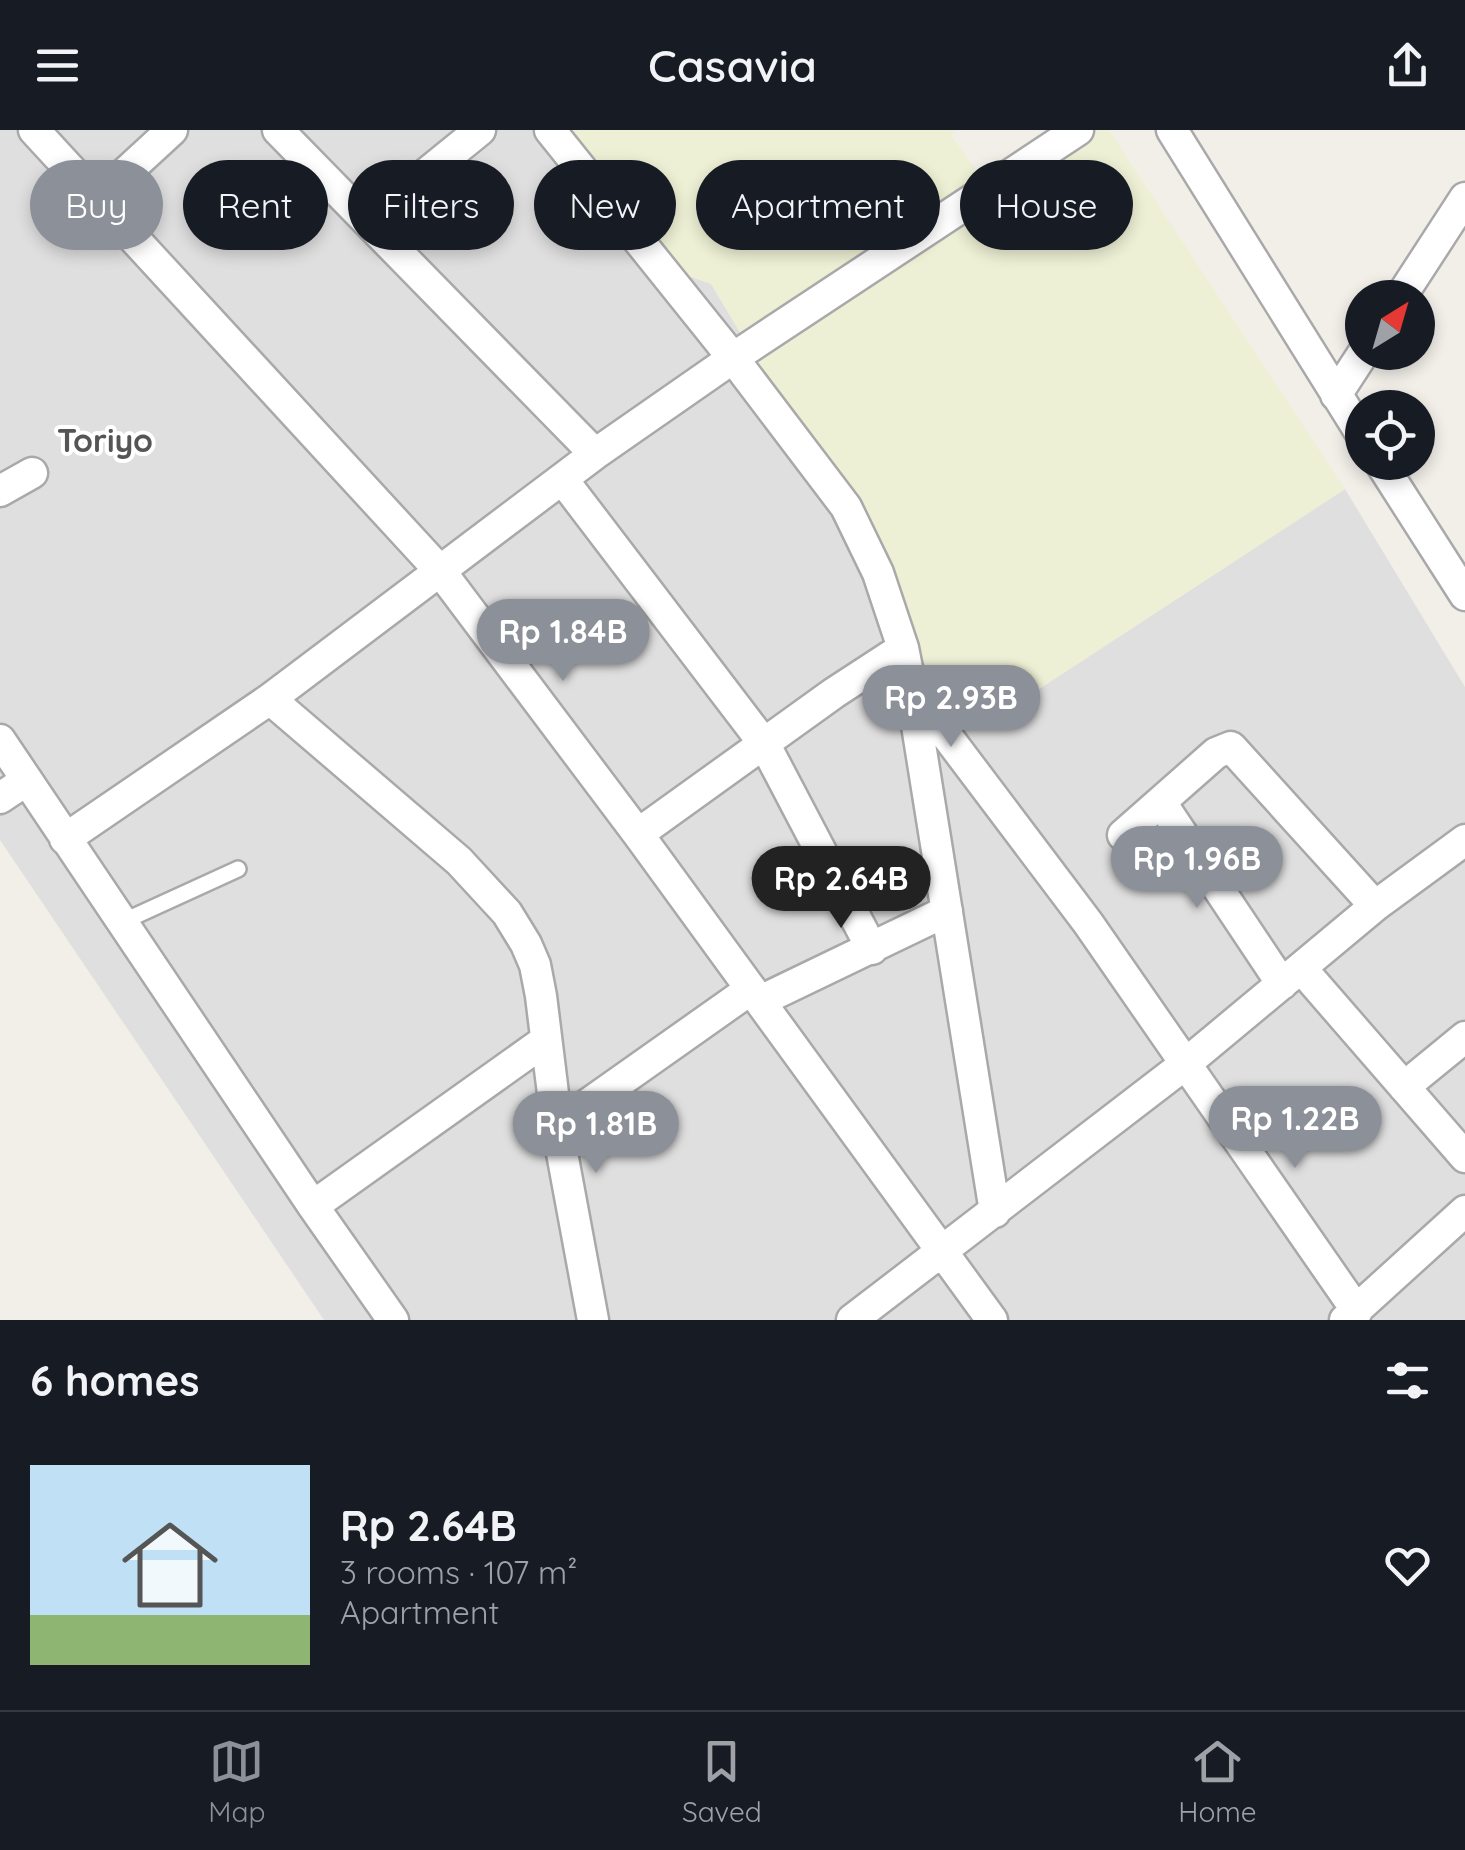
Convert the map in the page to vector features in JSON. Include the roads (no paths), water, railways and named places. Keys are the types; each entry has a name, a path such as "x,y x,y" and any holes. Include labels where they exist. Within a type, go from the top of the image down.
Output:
{"street":[{"path":"34,130 61,160"},
{"path":"139,160 172,130"},
{"path":"278,130 348,201"},
{"path":"443,160 480,130"},
{"path":"550,130 733,358 846,507 874,562 904,648 995,1212"},
{"path":"66,839 270,699 595,454 1078,130"},
{"path":"1172,130 1345,408"},
{"path":"1412,280 1465,198"},
{"path":"144,250 441,572 638,834 992,1320"},
{"path":"396,250 595,454"},
{"path":"1336,394 1352,370"},
{"path":"0,492 32,473"},
{"path":"563,480 765,744 872,949"},
{"path":"1392,480 1465,595"},
{"path":"638,834 904,648"},
{"path":"911,688 1088,923 1351,1316 1465,1211"},
{"path":"270,699 458,861 507,913 535,965 557,1126 592,1320"},
{"path":"0,740 312,1206 393,1320"},
{"path":"1124,834 1216,754 1226,747 1233,748 1375,906"},
{"path":"0,798 26,780"},
{"path":"1162,804 1291,976 1404,1086 1465,1157"},
{"path":"852,1320 1184,1065 1375,906 1465,840"},
{"path":"557,1126 755,995 872,949 946,911"},
{"path":"1404,1086 1465,1037"},
{"path":"312,1206 546,1040"}],"lane":[{"path":"122,922 238,869"}],"district":[{"name":"Toriyo","path":"105,440"}]}
